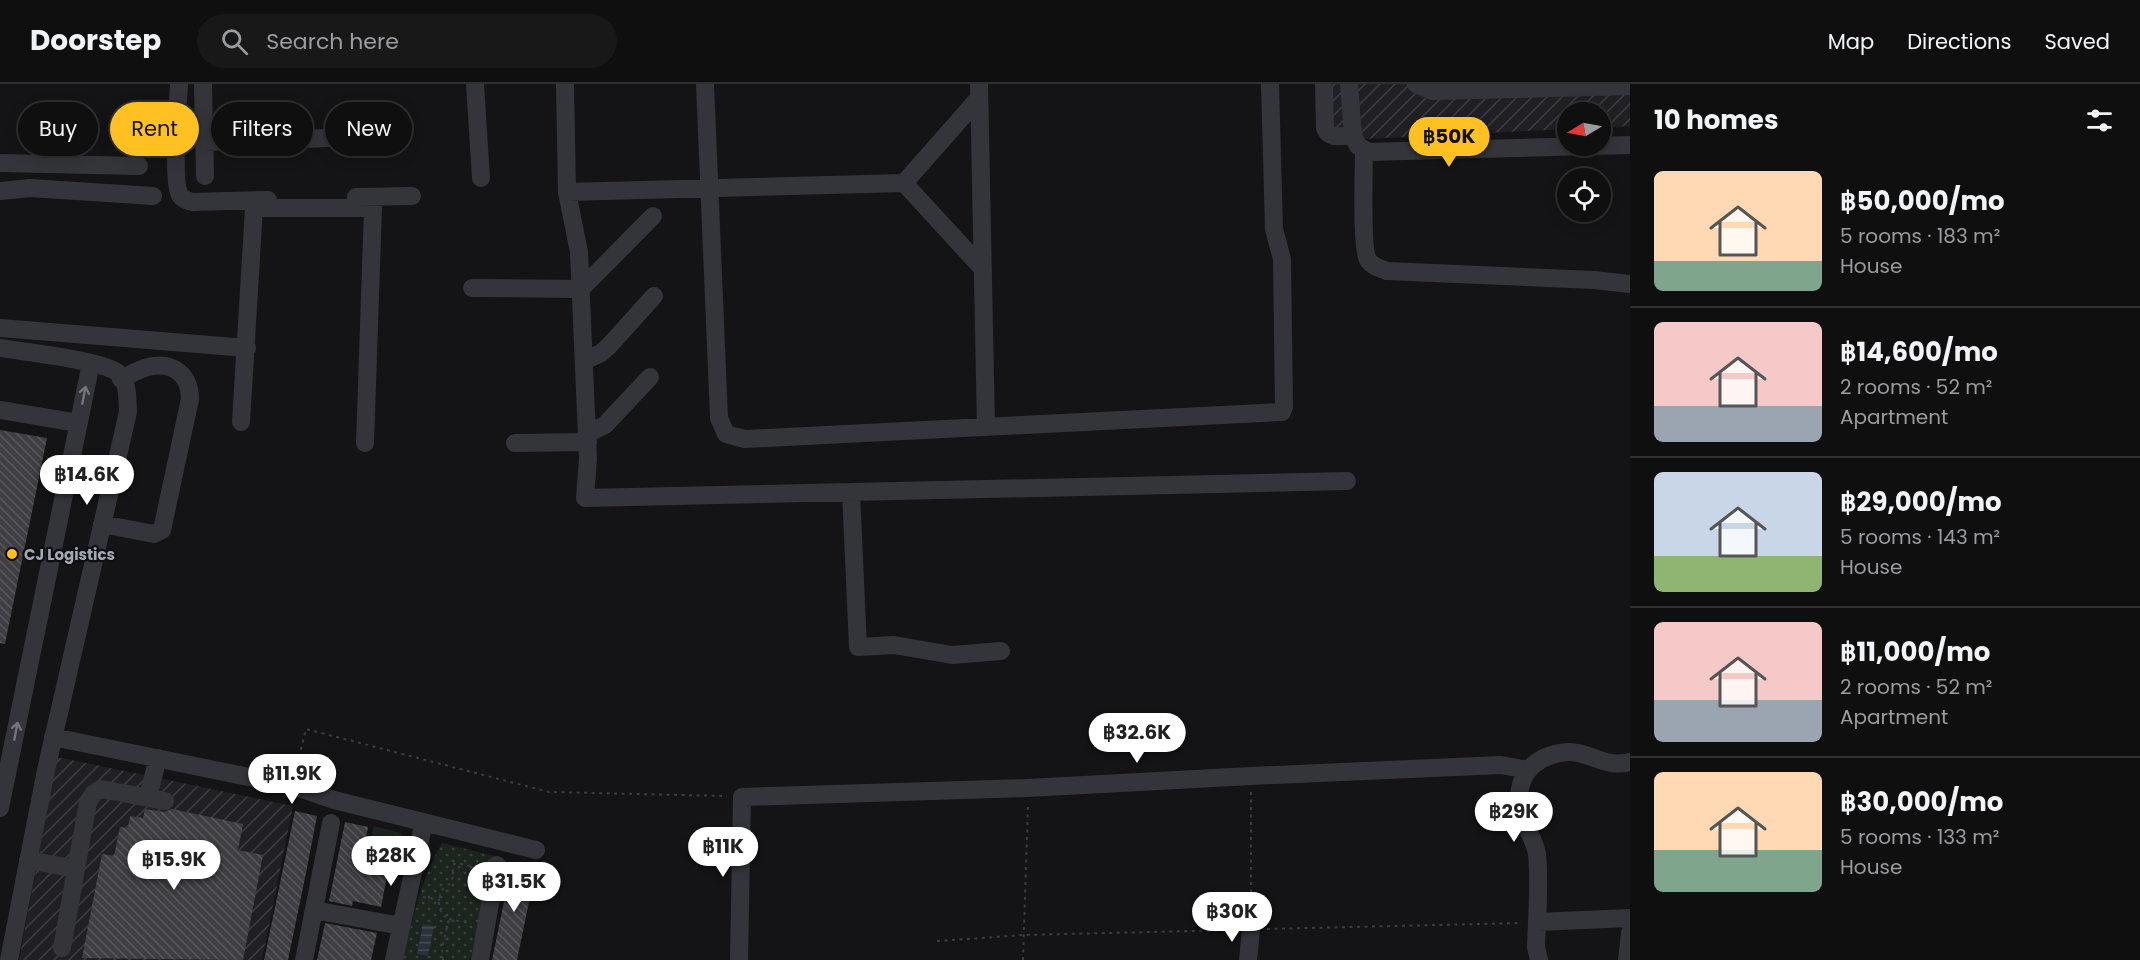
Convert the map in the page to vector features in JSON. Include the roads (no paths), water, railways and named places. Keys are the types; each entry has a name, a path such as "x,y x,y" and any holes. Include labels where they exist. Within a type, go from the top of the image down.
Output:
{"street":[{"path":"179,84 177,188 183,199 192,202 412,196"},
{"path":"203,84 205,176"},
{"path":"475,84 481,178"},
{"path":"564,84 567,192 579,252 581,289 588,459 585,498 1347,481"},
{"path":"705,84 719,418 726,434 745,439 1282,412 1284,407 1282,259 1274,229 1270,84"},
{"path":"1324,84 1325,128 1328,134 1358,142 1369,152 1630,145"},
{"path":"1349,84 1358,142 1366,258 1374,267 1388,271 1594,280 1630,284"},
{"path":"1416,84 1432,91 1522,86 1630,87"},
{"path":"567,192 904,183 979,91"},
{"path":"979,91 986,427"},
{"path":"204,142 325,138"},
{"path":"0,163 140,166"},
{"path":"904,183 983,269"},
{"path":"0,191 30,188 153,196"},
{"path":"241,422 254,208 373,208 365,443"},
{"path":"472,288 581,289 653,216"},
{"path":"584,361 601,353 609,346 654,296"},
{"path":"0,328 247,348"},
{"path":"0,348 91,363 117,373 127,388 128,412 53,737 9,960"},
{"path":"0,808 91,363"},
{"path":"102,524 154,534 162,530 190,399 189,384 185,377 171,368 148,367 121,379"},
{"path":"515,443 587,438 605,425 650,377"},
{"path":"0,410 78,423"},
{"path":"851,492 858,647 894,645 952,655 1001,651"},
{"path":"53,737 293,786 334,800 536,850"},
{"path":"1539,960 1536,946 1536,852 1522,816 1518,794 1520,780 1536,762 1569,752 1620,765 1630,762"},
{"path":"62,948 88,802 94,793 101,789 156,799 158,758"},
{"path":"739,960 742,797 1028,788 1501,765 1528,770"},
{"path":"394,960 424,822"},
{"path":"303,960 331,823"},
{"path":"28,860 76,869"},
{"path":"480,960 496,868"},
{"path":"314,910 401,926"},
{"path":"1537,922 1630,918"},
{"path":"1248,960 1251,930"},
{"path":"1627,960 1629,933"}],"place":[{"name":"CJ Logistics","path":"12,554"}]}
